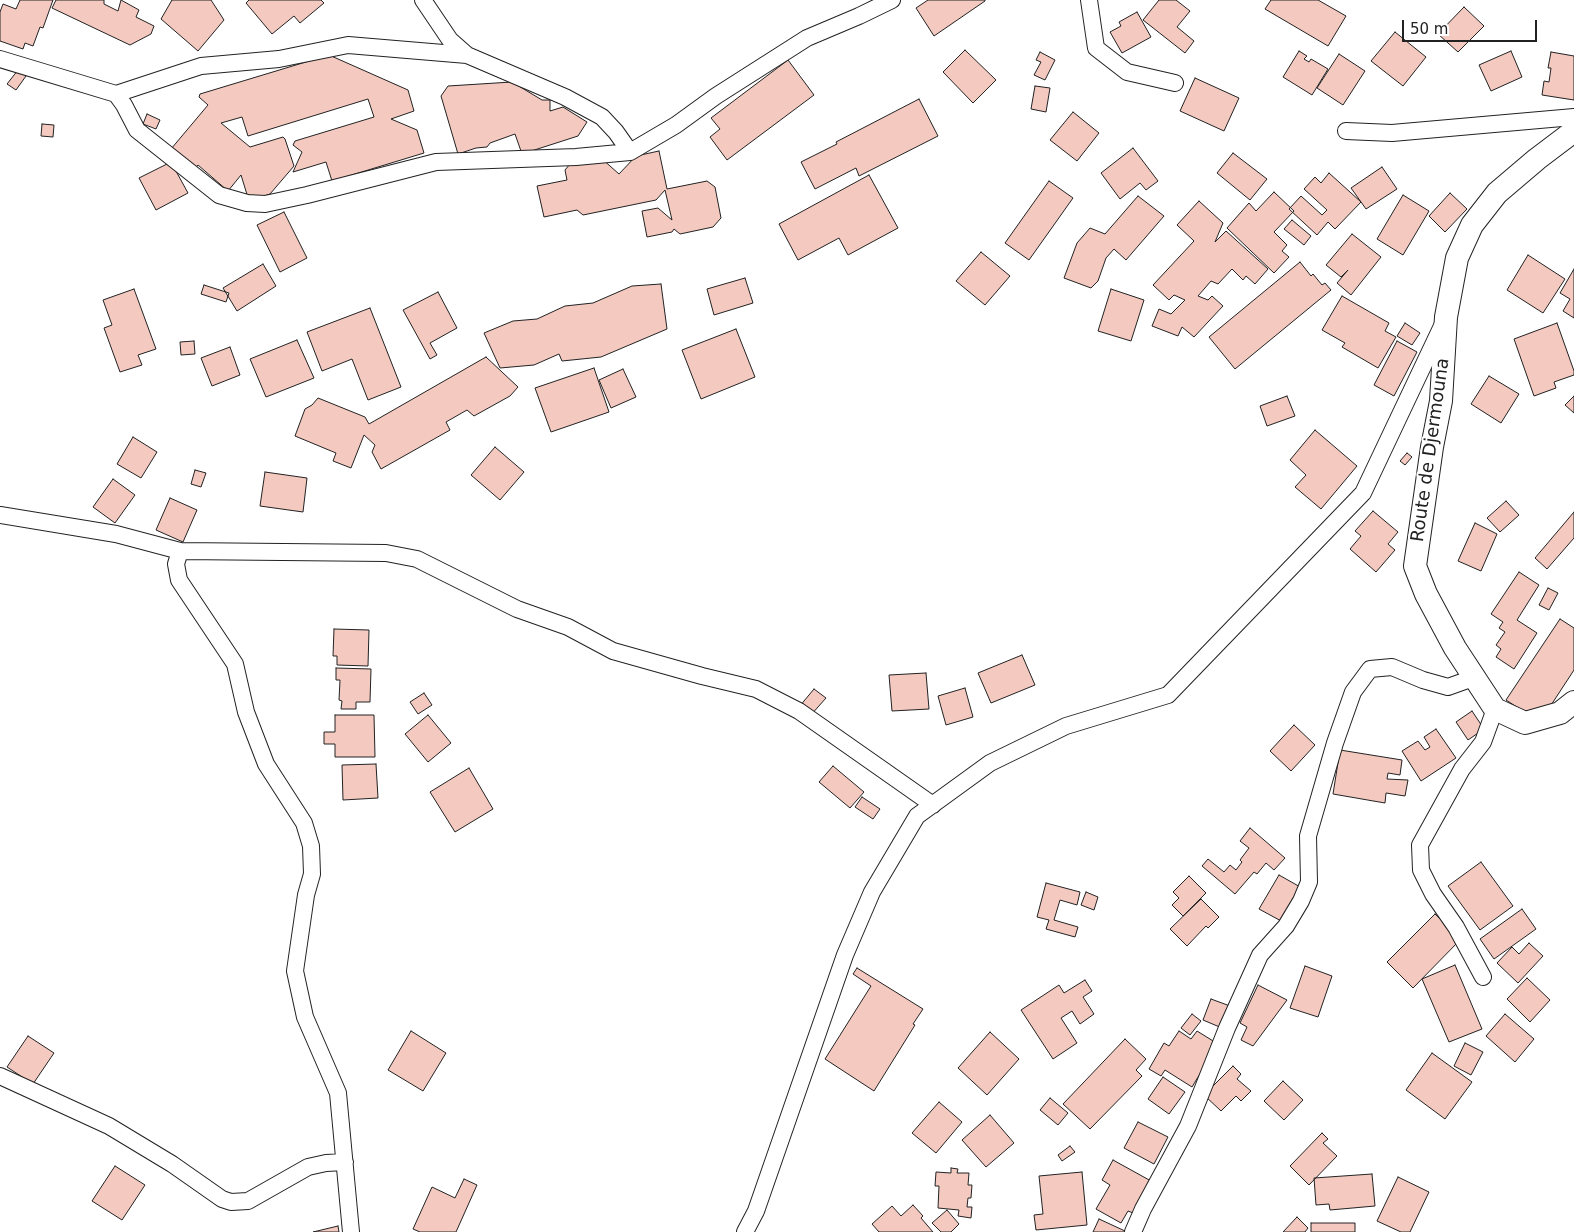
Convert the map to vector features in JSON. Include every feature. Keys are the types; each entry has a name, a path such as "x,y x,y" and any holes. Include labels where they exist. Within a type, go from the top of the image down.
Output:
{"street":[{"path":"424,0 450,40 467,55 565,97 602,117 616,132 630,152"},
{"path":"116,94 137,130 219,195 247,203 265,204 308,195 436,162 576,157 630,152 807,38 892,0"},
{"path":"1090,0 1096,48 1127,72 1175,83"},
{"path":"0,59 116,94 201,66 279,59 348,45 467,55"},
{"path":"1346,131 1392,133 1574,117"},
{"name":"Route de Djermouna","path":"1495,710 1467,668 1426,594 1415,566 1432,447 1441,401 1446,317 1457,258 1472,225 1497,193 1574,131"},
{"path":"745,1232 756,1211 845,955 872,892 917,816 990,763 1066,726 1168,695 1363,493 1446,317"},
{"path":"0,515 116,534 180,551 386,553 417,559 516,609 568,626 613,651 756,689 799,711 933,805"},
{"path":"180,551 176,564 179,580 235,664 246,712 266,764 304,823 311,846 312,874 306,895 295,971 305,1016 338,1093 351,1232"},
{"path":"1133,1232 1143,1208 1188,1126 1227,1028 1260,955 1286,926 1301,901 1309,882 1308,836 1335,743 1353,692 1370,669 1392,667 1423,680 1448,686 1473,678 1467,668"},
{"path":"1483,977 1456,927 1433,894 1421,870 1420,845 1462,768 1483,742 1495,710 1525,723 1560,713 1574,702"},
{"path":"0,1076 109,1126 172,1164 222,1199 232,1202 248,1201 308,1167 326,1162 345,1162"}],"building":[{"path":"20,0 53,0 43,28 40,27 33,46 25,43 23,49 0,41 0,12 3,4 16,9"},
{"path":"56,0 104,0 104,4 118,11 121,0 139,10 136,17 154,26 151,34 130,45 52,8"},
{"path":"172,0 211,0 224,20 198,51 161,19"},
{"path":"249,0 321,0 324,3 300,23 294,16 272,34 246,3"},
{"path":"928,0 985,1 934,36 916,8"},
{"path":"1159,0 1176,0 1190,11 1177,27 1194,41 1185,53 1143,20"},
{"path":"1271,0 1318,0 1346,16 1328,46 1265,9"},
{"path":"1464,7 1484,26 1458,52 1438,34"},
{"path":"1137,12 1151,37 1122,53 1110,32 1121,26 1119,22"},
{"path":"1395,32 1426,57 1403,86 1371,61"},
{"path":"965,50 996,80 973,103 943,72"},
{"path":"1299,51 1307,56 1304,59 1309,62 1311,59 1328,69 1312,95 1283,77"},
{"path":"1511,51 1522,77 1491,91 1479,65"},
{"path":"1040,52 1055,60 1045,80 1034,75 1041,62 1036,60"},
{"path":"1551,52 1574,56 1574,100 1542,95 1544,81 1549,82 1551,68 1548,68"},
{"path":"1339,54 1365,71 1343,105 1317,88"},
{"path":"329,55 408,90 414,111 391,119 417,130 424,153 332,181 326,162 293,172 302,152 293,145 295,141 374,117 368,99 248,136 242,117 221,123 250,147 283,137 285,139 294,166 270,194 249,201 241,175 228,191 198,165 195,169 171,149 208,105 199,97 200,94"},
{"path":"788,60 814,95 727,160 710,137 720,129 711,118"},
{"path":"18,70 26,76 16,90 7,84"},
{"path":"1195,78 1239,98 1224,131 1180,111"},
{"path":"512,82 542,100 550,100 550,111 563,107 587,122 578,136 522,154 515,134 490,143 487,147 476,148 458,154 441,96 448,86"},
{"path":"1035,86 1050,88 1046,112 1031,109"},
{"path":"919,99 938,136 859,176 856,168 815,189 801,162"},
{"path":"1073,112 1099,133 1077,161 1050,140"},
{"path":"147,114 160,120 156,129 143,124"},
{"path":"42,124 54,125 53,137 41,136"},
{"path":"1133,148 1158,181 1146,190 1140,183 1120,199 1101,173"},
{"path":"659,151 667,189 707,181 715,187 721,218 713,227 680,234 674,229 672,232 647,237 642,211 658,208 672,220 665,190 656,200 583,215 577,210 544,217 537,186 567,180 565,170 570,164 601,158 619,174 636,156"},
{"path":"1233,153 1267,179 1250,200 1217,173"},
{"path":"171,162 188,193 156,210 139,178"},
{"path":"1382,167 1397,189 1366,209 1351,188"},
{"path":"1329,173 1361,202 1335,229 1328,222 1317,235 1289,209 1301,196 1322,215 1327,210 1304,189 1315,177 1321,183"},
{"path":"869,175 898,228 848,255 839,238 798,260 779,224"},
{"path":"1049,181 1073,198 1029,260 1005,243"},
{"path":"1274,192 1294,211 1274,232 1287,245 1282,251 1289,257 1274,273 1227,228 1249,203 1256,211"},
{"path":"1450,193 1467,209 1445,232 1429,216"},
{"path":"1403,195 1429,211 1403,255 1377,239"},
{"path":"1138,196 1164,216 1126,260 1114,249 1106,258 1098,281 1091,288 1064,278 1077,243 1090,228 1105,234"},
{"path":"1199,201 1223,223 1215,242 1226,231 1268,269 1255,284 1246,276 1243,280 1232,269 1218,284 1211,281 1198,296 1208,300 1212,296 1223,306 1194,337 1182,327 1178,336 1152,326 1159,309 1171,314 1185,300 1174,295 1169,300 1153,285 1194,241 1177,225"},
{"path":"284,212 307,258 280,272 257,225"},
{"path":"1292,220 1311,236 1304,245 1284,229"},
{"path":"1352,234 1381,257 1351,295 1337,283 1348,270 1341,277 1326,265"},
{"path":"981,252 1010,276 985,305 956,281"},
{"path":"1528,255 1565,279 1543,313 1507,290"},
{"path":"1300,262 1311,276 1313,274 1322,285 1325,283 1331,290 1235,369 1209,337"},
{"path":"263,264 276,286 237,311 223,288"},
{"path":"1574,269 1574,318 1563,311 1570,299 1560,293"},
{"path":"745,278 753,303 714,315 707,289"},
{"path":"661,284 667,329 601,357 562,361 559,354 534,365 500,368 484,333 513,321 537,319 565,306 593,303 632,286"},
{"path":"204,285 229,293 226,302 201,294"},
{"path":"134,289 156,349 138,355 142,365 120,372 104,328 112,325 103,300"},
{"path":"1111,289 1144,300 1131,341 1098,331"},
{"path":"438,292 457,328 430,343 437,355 430,359 403,310"},
{"path":"1342,296 1389,323 1385,331 1396,337 1378,368 1342,347 1345,343 1322,330"},
{"path":"370,308 401,387 368,400 352,359 322,371 307,332"},
{"path":"1405,323 1420,333 1412,345 1397,336"},
{"path":"1557,323 1574,375 1554,382 1556,388 1534,396 1514,339"},
{"path":"736,329 755,377 701,399 682,350"},
{"path":"297,340 314,378 266,397 250,359"},
{"path":"194,341 195,354 181,355 180,342"},
{"path":"1397,341 1417,352 1394,396 1374,385"},
{"path":"230,347 240,375 212,386 201,358"},
{"path":"486,357 518,387 510,396 474,416 467,410 446,422 450,430 381,469 372,452 375,445 364,435 351,468 333,461 336,453 295,436 305,409 318,398 365,417 369,424"},
{"path":"594,368 609,412 551,432 535,388"},
{"path":"623,369 636,397 611,408 599,380"},
{"path":"1489,376 1519,394 1501,423 1471,404"},
{"path":"1287,396 1295,416 1267,426 1260,406"},
{"path":"1574,396 1574,413 1565,405"},
{"path":"1315,430 1357,466 1321,509 1295,487 1306,475 1290,460"},
{"path":"133,437 157,452 141,478 117,464"},
{"path":"495,447 524,472 500,500 471,475"},
{"path":"1407,453 1412,457 1405,465 1400,461"},
{"path":"195,470 206,473 201,487 191,484"},
{"path":"265,472 307,478 303,512 260,506"},
{"path":"113,479 135,495 115,523 93,507"},
{"path":"170,498 197,510 183,542 156,530"},
{"path":"1506,501 1519,515 1500,532 1487,518"},
{"path":"1373,511 1398,532 1388,544 1395,550 1376,572 1350,549 1361,536 1355,531"},
{"path":"1574,512 1574,538 1547,569 1535,558"},
{"path":"1475,523 1497,534 1481,571 1458,561"},
{"path":"1519,572 1539,585 1517,620 1537,633 1514,669 1496,657 1501,649 1496,645 1505,632 1499,628 1503,622 1491,614"},
{"path":"1548,588 1558,593 1549,610 1539,605"},
{"path":"1560,619 1574,628 1574,670 1540,722 1506,700"},
{"path":"334,629 369,630 368,666 337,665 337,656 333,656"},
{"path":"1022,655 1035,685 991,703 978,673"},
{"path":"336,668 371,669 370,702 356,702 356,709 341,709 342,701 339,700 340,680 336,680"},
{"path":"926,673 929,709 892,711 889,675"},
{"path":"965,688 973,717 946,725 938,696"},
{"path":"814,689 826,698 810,716 799,707"},
{"path":"424,693 432,705 418,714 410,702"},
{"path":"1472,711 1484,729 1468,740 1456,722"},
{"path":"335,715 374,715 375,757 335,757 335,744 324,744 324,732 335,732"},
{"path":"428,715 451,743 428,762 405,734"},
{"path":"1294,725 1315,745 1291,771 1270,751"},
{"path":"1436,729 1456,758 1421,781 1402,751 1418,741 1425,750 1430,747 1424,737"},
{"path":"1340,750 1402,760 1400,775 1388,773 1387,779 1408,780 1405,796 1386,793 1385,803 1333,794"},
{"path":"376,764 378,798 343,800 342,765"},
{"path":"833,766 864,792 850,808 819,782"},
{"path":"469,768 493,809 455,832 430,792"},
{"path":"862,797 880,809 873,819 855,807"},
{"path":"1250,828 1285,858 1274,870 1266,863 1257,874 1254,872 1235,894 1202,866 1208,859 1224,872 1230,865 1236,870 1242,862 1240,860 1249,848 1240,841"},
{"path":"1481,862 1513,906 1480,930 1448,886"},
{"path":"1279,875 1302,888 1283,922 1259,909"},
{"path":"1189,876 1206,893 1183,916 1172,905 1179,898 1173,892"},
{"path":"1046,883 1080,892 1077,905 1060,900 1054,920 1078,927 1075,937 1046,929 1049,920 1037,917"},
{"path":"1086,892 1098,897 1094,910 1081,905"},
{"path":"1201,899 1219,917 1208,928 1206,926 1187,946 1170,929"},
{"path":"1522,909 1536,929 1494,959 1480,939"},
{"path":"1435,914 1461,939 1413,988 1387,962"},
{"path":"1529,943 1543,956 1518,983 1497,963 1512,947 1519,954"},
{"path":"1455,965 1482,1029 1449,1042 1422,979"},
{"path":"1305,966 1332,976 1318,1017 1290,1008"},
{"path":"857,968 923,1009 874,1091 825,1059 871,986 853,974"},
{"path":"1527,978 1550,1000 1530,1022 1507,999"},
{"path":"1085,980 1092,991 1083,997 1094,1014 1080,1024 1072,1011 1061,1018 1077,1043 1053,1059 1021,1010 1059,985 1064,993"},
{"path":"1258,985 1287,1000 1253,1046 1241,1040 1247,1027 1240,1023"},
{"path":"1211,999 1230,1006 1222,1028 1203,1020"},
{"path":"1192,1014 1201,1021 1190,1035 1181,1028"},
{"path":"1505,1014 1534,1039 1515,1062 1486,1036"},
{"path":"411,1031 446,1053 423,1091 388,1070"},
{"path":"1179,1031 1191,1039 1197,1031 1218,1044 1192,1087 1165,1070 1161,1076 1149,1069 1164,1043 1169,1046"},
{"path":"990,1032 1019,1059 987,1095 958,1068"},
{"path":"28,1036 54,1053 33,1084 7,1067"},
{"path":"1125,1039 1146,1059 1136,1070 1142,1076 1090,1129 1063,1104"},
{"path":"1465,1043 1483,1052 1471,1075 1454,1066"},
{"path":"1432,1053 1472,1082 1445,1119 1406,1090"},
{"path":"1233,1066 1241,1074 1237,1079 1251,1091 1241,1101 1236,1096 1221,1111 1204,1095"},
{"path":"1163,1077 1185,1092 1169,1114 1148,1099"},
{"path":"1283,1081 1303,1100 1284,1120 1264,1101"},
{"path":"1050,1098 1068,1113 1058,1125 1040,1110"},
{"path":"939,1102 962,1122 936,1153 912,1133"},
{"path":"990,1115 1014,1143 986,1167 962,1140"},
{"path":"1138,1122 1168,1137 1154,1164 1124,1148"},
{"path":"1322,1133 1328,1139 1323,1143 1337,1156 1309,1185 1290,1166"},
{"path":"1070,1146 1075,1152 1062,1161 1058,1155"},
{"path":"1113,1160 1151,1181 1133,1213 1128,1211 1121,1223 1096,1209 1110,1185 1102,1180"},
{"path":"115,1166 145,1185 122,1220 92,1201"},
{"path":"951,1168 958,1169 957,1173 969,1173 968,1185 972,1185 971,1198 968,1198 967,1207 972,1207 971,1218 958,1216 959,1210 938,1208 939,1186 935,1186 936,1172 951,1173"},
{"path":"1082,1172 1087,1225 1036,1230 1034,1215 1043,1214 1039,1176"},
{"path":"1372,1174 1375,1206 1330,1210 1329,1204 1316,1205 1314,1178"},
{"path":"1398,1177 1429,1192 1410,1232 1401,1232 1377,1221"},
{"path":"464,1179 477,1185 456,1232 420,1232 413,1229 432,1187 455,1198"},
{"path":"913,1205 933,1232 879,1232 872,1224 892,1206 901,1216"},
{"path":"947,1210 959,1224 951,1232 941,1232 932,1223"},
{"path":"1297,1217 1308,1228 1305,1232 1283,1232"},
{"path":"1099,1219 1125,1231 1125,1232 1093,1232"},
{"path":"1311,1223 1355,1223 1355,1232 1311,1232"},
{"path":"338,1226 339,1232 313,1232"}]}
